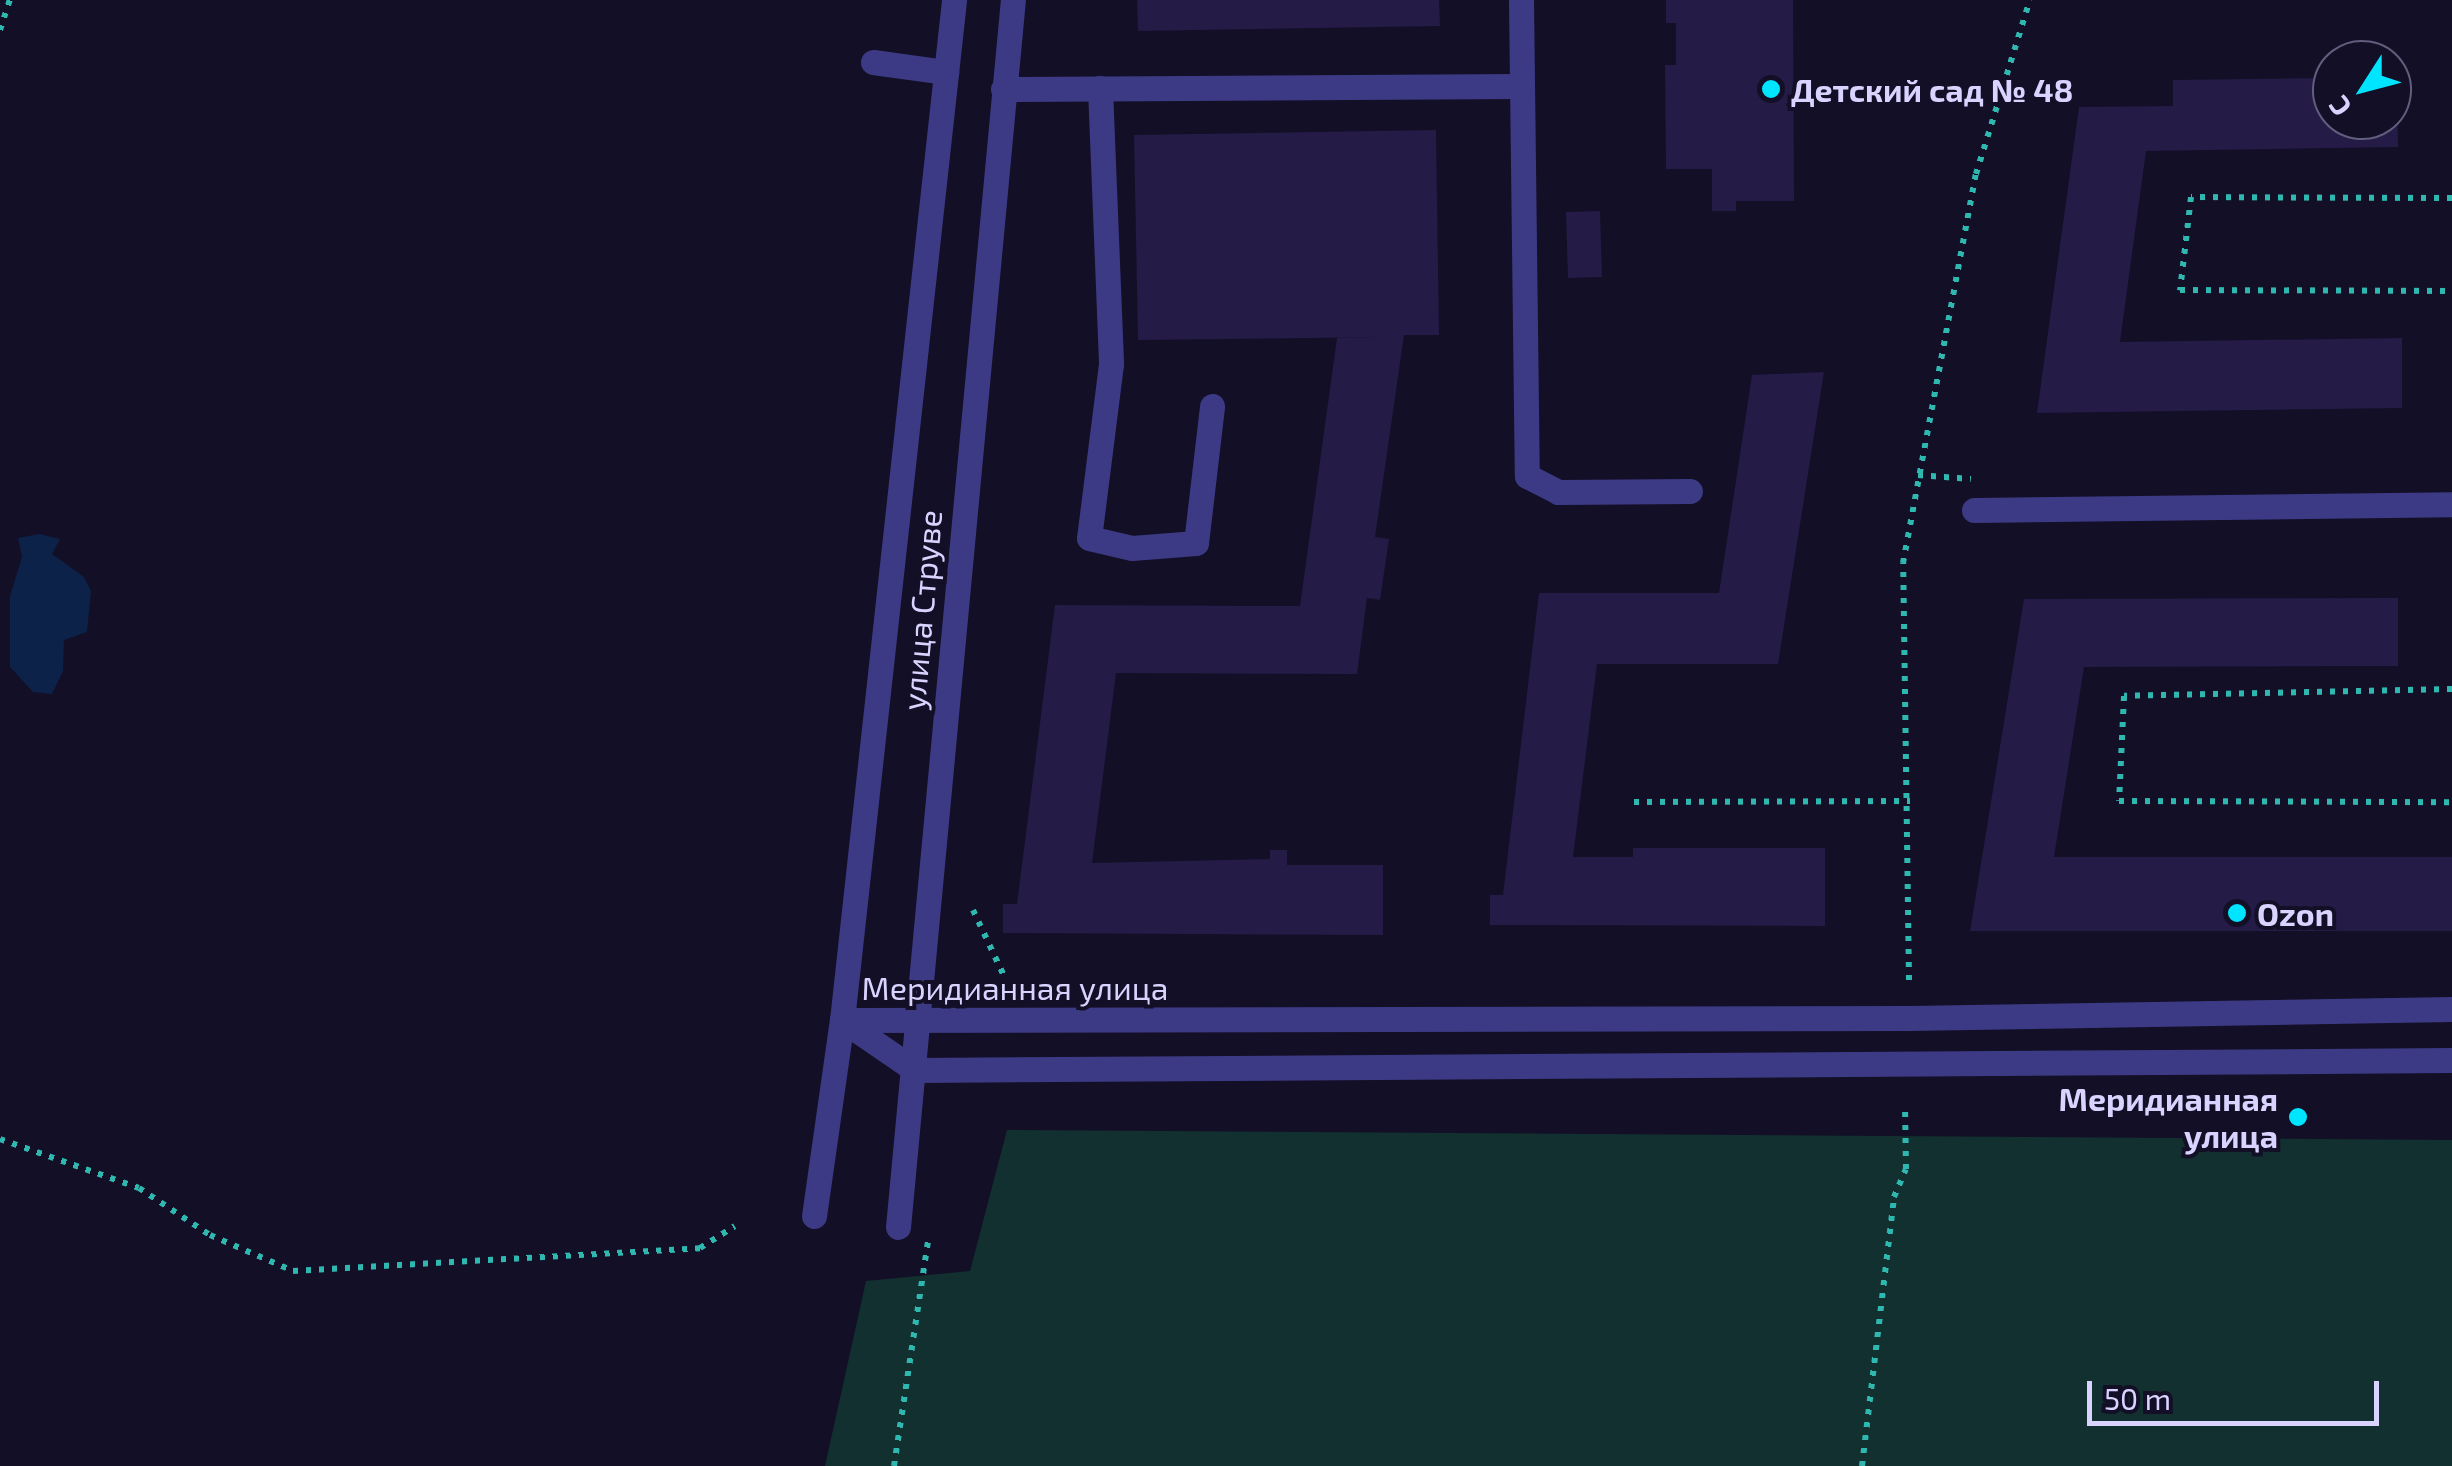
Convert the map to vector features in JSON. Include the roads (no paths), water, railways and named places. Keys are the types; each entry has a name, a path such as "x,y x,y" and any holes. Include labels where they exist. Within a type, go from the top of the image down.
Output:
{"street":[{"name":"улица Струве","path":"814,1216 842,1020 954,0"},
{"name":"улица Струве","path":"898,1228 916,1070 926,907 1014,0"},
{"path":"1521,0 1528,476 1558,492 1690,491"},
{"path":"873,62 946,72"},
{"path":"1003,89 1520,86"},
{"path":"1100,88 1111,364 1090,538 1132,548 1196,543 1212,406"},
{"path":"1974,510 2452,504"},
{"name":"Меридианная улица","path":"842,1020 2452,1008"},
{"name":"Меридианная улица","path":"842,1020 916,1070"},
{"path":"916,1070 2452,1060"}],"water":[{"path":"39,534 60,539 52,554 84,577 91,591 87,632 64,640 63,671 52,694 33,692 10,667 10,596 22,557 18,538"}],"place":[{"name":"Детский сад № 48","path":"1771,89"},
{"name":"Ozon","path":"2237,913"},
{"name":"Меридианная улица","path":"2298,1117"}]}
